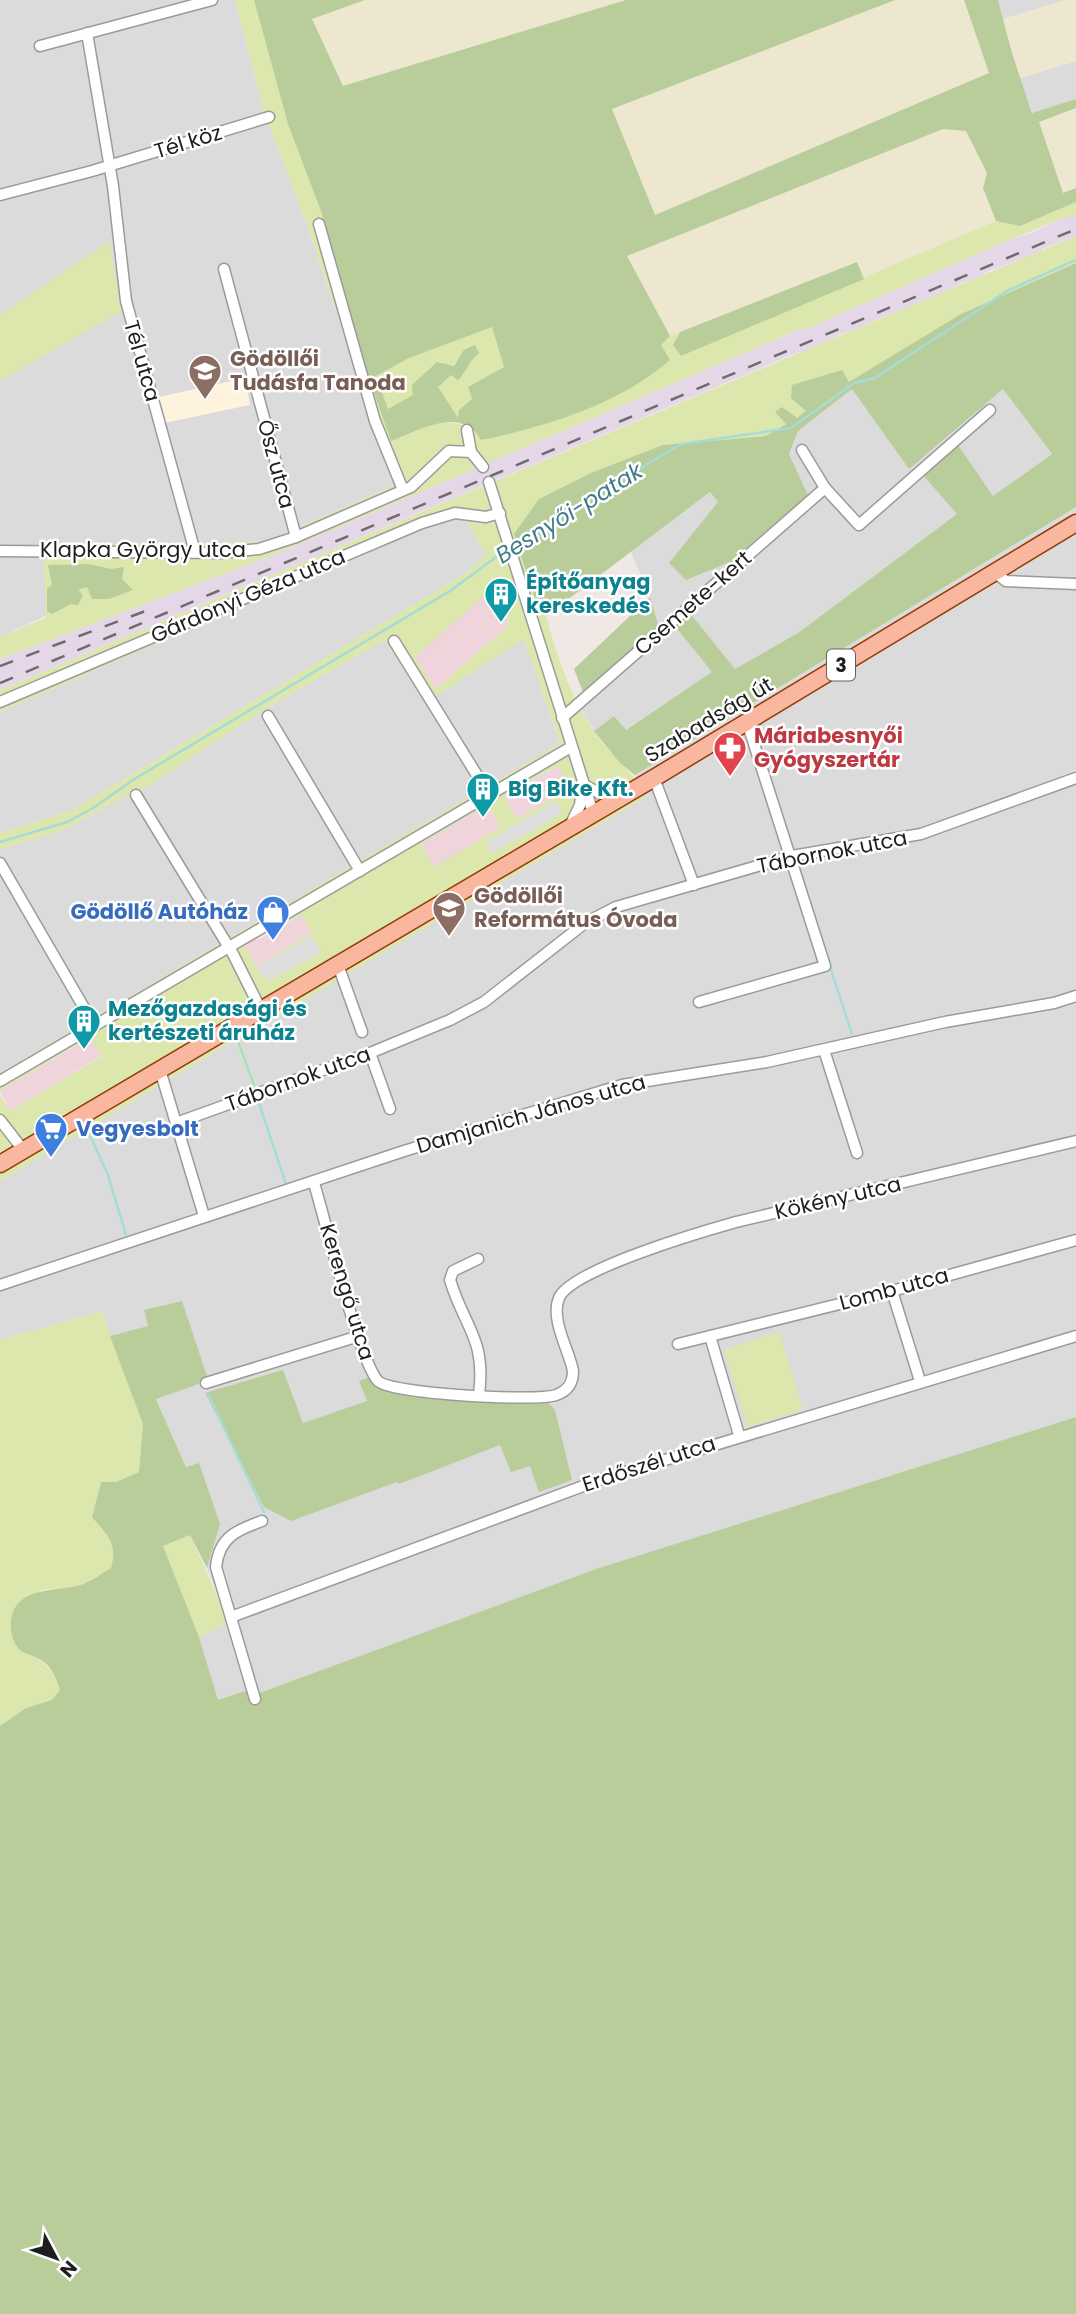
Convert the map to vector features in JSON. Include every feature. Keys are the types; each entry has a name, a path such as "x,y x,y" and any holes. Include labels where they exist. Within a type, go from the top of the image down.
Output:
{"main road":[{"name":"Szabadság út","path":"0,1164 654,778 1076,523"}],"street":[{"path":"40,46 212,0"},
{"name":"Tél utca","path":"87,33 126,301 195,552"},
{"name":"Tél köz","path":"0,195 108,166 270,117"},
{"path":"319,224 375,421 403,490"},
{"name":"Ősz utca","path":"224,269 296,537"},
{"path":"802,450 825,488 859,525 989,410"},
{"path":"467,430 471,452 483,467"},
{"name":"Klapka György utca","path":"0,551 241,552 296,537 403,490 423,479 449,451 471,452"},
{"path":"489,482 593,813"},
{"name":"Csemete-kert","path":"562,718 825,488"},
{"name":"Gárdonyi Géza utca","path":"0,702 422,523 455,513 486,517 500,513"},
{"path":"994,572 1006,581 1076,584"},
{"path":"394,641 488,793"},
{"path":"268,716 360,870"},
{"path":"699,1002 825,966 747,722"},
{"path":"0,1081 488,793 571,747"},
{"path":"654,778 694,886"},
{"name":"Tábornok utca","path":"176,1124 370,1053 484,1002 598,915 792,856 902,839 1076,778"},
{"path":"582,784 601,794 624,795"},
{"path":"570,827 580,805 582,784"},
{"path":"136,795 261,1010"},
{"path":"0,863 94,1025"},
{"path":"338,965 362,1031"},
{"name":"Damjanich János utca","path":"0,1285 404,1151 622,1085 824,1050 945,1022 1054,1003 1076,996"},
{"path":"824,1050 857,1153"},
{"path":"370,1053 390,1109"},
{"path":"160,1070 204,1216"},
{"path":"0,1120 24,1151"},
{"name":"Kökény utca","path":"604,1269 680,1238 736,1222 1076,1141"},
{"name":"Kerengő utca","path":"314,1183 359,1336 373,1375 384,1385 416,1392 541,1398 568,1388 573,1371 558,1316 559,1298 575,1281 604,1269"},
{"name":"Lomb utca","path":"678,1344 892,1291 1076,1240"},
{"path":"478,1259 453,1272 450,1280 482,1359 479,1395"},
{"path":"892,1291 920,1381"},
{"path":"206,1383 359,1336"},
{"path":"710,1336 739,1435"},
{"name":"Erdőszél utca","path":"231,1617 590,1483 739,1435 1076,1336"},
{"path":"255,1699 216,1571 218,1553 234,1531 262,1521"}],"shaded area":[{"path":"0,0 235,0 264,112 303,214 395,485 267,541 201,544 0,637"},
{"path":"365,0 626,0 343,87 312,19"},
{"path":"895,0 964,0 989,73 654,215 612,109"},
{"path":"998,0 1066,0 1003,19"},
{"path":"1066,0 1076,0 1076,61 1020,78 1003,19"},
{"path":"1076,61 1076,99 1033,114 1020,78"},
{"path":"1076,108 1076,188 1063,194 1038,122"},
{"path":"943,129 966,130 987,174 983,189 996,221 864,279 856,262 670,336 626,256"},
{"path":"1068,215 1076,215 1076,236 1044,248 1038,254 988,271 979,278 964,282 921,303 843,333 804,352 798,352 0,690 0,659 279,553 1014,238 1030,234"},
{"name":"Gödöllői Tudásfa Tanoda","path":"245,378 250,405 164,423 159,397"},
{"path":"852,389 1003,389 1052,454 993,496 958,446 958,514 798,633 735,669 690,613 676,627 713,672 625,730 614,716 594,731 575,698 658,628 650,597 631,552 710,492 718,502 808,495 789,454 798,431"},
{"path":"1076,507 1076,1417 596,1569 262,1692 245,1691 218,1701 199,1637 229,1623 207,1568 220,1524 198,1464 186,1467 156,1398 196,1385 144,1309 148,1326 110,1336 102,1311 0,1340 0,1181 235,1040 253,1090 257,1088 239,1038 647,796 635,775"},
{"path":"463,515 486,554 466,573 71,811 0,833 0,712 408,533"},
{"path":"492,588 509,625 436,689 414,657"},
{"path":"524,638 560,744 0,1073 0,849 66,829 127,795 129,798 266,708 385,640 425,703"},
{"path":"559,766 572,789 517,819 504,796"},
{"path":"556,801 562,813 492,853 486,842"},
{"path":"487,804 501,827 434,868 420,844"},
{"name":"Gödöllő Autóház","path":"301,915 312,933 256,966 244,944 256,937 258,940"},
{"path":"312,936 321,952 270,980 267,976 263,978 256,967"},
{"path":"92,1036 101,1056 10,1111 0,1091"}],"green space":[{"path":"235,0 254,0 288,124 321,211 366,370 391,441 442,423 463,425 476,430 661,345 670,336 680,332 673,345 681,356 996,221 1020,226 1076,202 1076,215 1014,238 279,553 0,659 0,637 46,618 43,542 201,544 267,541 395,485 303,214 264,112","holes":["89,564 111,569 123,567 122,579 132,590 109,599 92,599 88,586 77,589 47,611 47,589 52,585 51,579"]},
{"path":"254,0 365,0 312,19 343,86 626,0 895,0 612,109 655,215 989,73 964,0 998,0 1032,113 1076,99 1076,108 1039,122 1063,193 1076,188 1076,202 1020,226 996,221 983,188 987,173 966,131 943,129 627,256 670,336 661,345 670,360 628,390 581,412 481,440 473,429 451,422 426,427 391,441 366,370 321,211 288,124","holes":["492,327 504,367 468,387 472,399 459,410 458,418 438,387 451,375 458,380 461,377 479,353 475,345 464,350 454,366 437,362 412,385 413,395 388,409 376,376 409,358"]},
{"path":"1076,236 1076,263 961,314 848,383 797,419 782,407 786,423 766,436 663,445 540,614 546,616 565,675 585,717 599,739 647,796 240,1038 257,1089 253,1090 235,1040 0,1181 0,1095 10,1111 101,1057 91,1036 0,1091 0,1073 560,743 524,639 425,703 385,640 266,708 129,799 127,795 66,829 0,849 0,833 71,811 466,573 486,554 463,515 408,533 0,712 0,690","holes":["493,588 509,625 436,689 415,657","558,766 571,789 517,819 504,796","487,804 501,827 434,867 421,844","301,915 312,933 256,966 244,944"]},
{"path":"109,241 122,311 0,381 0,315"},
{"path":"857,262 864,279 681,356 673,345 680,332"},
{"path":"1076,263 1076,507 635,775 620,763 594,731 614,716 626,730 712,672 675,626 690,613 735,669 798,633 957,514 923,475 958,445 993,496 1052,454 1003,389 909,469 852,389 798,431 789,454 808,495 730,562 686,580 669,563 718,502 710,492 546,616 540,614 514,534 539,499 591,473 663,445 766,436 786,424 775,412 782,407 797,418 806,411 791,398 792,385 842,370 849,382 961,314"},
{"path":"492,327 504,367 468,387 472,399 460,410 457,419 438,387 451,375 463,376 467,362 463,357 414,395 388,409 376,376 409,358"},
{"path":"89,564 111,569 124,567 122,579 133,590 109,599 92,599 87,587 78,590 83,595 78,605 71,604 52,614 47,611 47,589 52,585 48,565"},
{"path":"650,597 659,628 583,692 574,669"},
{"path":"182,1301 207,1376 196,1385 156,1399 186,1467 199,1463 220,1524 207,1568 190,1535 163,1546 199,1637 218,1700 245,1691 262,1692 596,1569 1076,1417 1076,2314 0,2314 0,1726 26,1708 52,1700 60,1690 48,1666 17,1647 12,1636 11,1620 21,1600 30,1595 83,1584 111,1568 113,1552 110,1540 92,1517 101,1482 116,1482 139,1472 143,1424 110,1336 148,1326 144,1310"},
{"path":"102,1311 143,1424 139,1472 116,1482 101,1482 92,1517 112,1546 111,1568 85,1583 68,1589 44,1589 24,1599 20,1650 46,1665 60,1690 52,1700 26,1708 0,1726 0,1340"},
{"path":"779,1332 803,1410 748,1427 724,1350"},
{"path":"283,1370 303,1423 367,1401 359,1381 369,1377 393,1393 546,1400 555,1410 572,1480 539,1492 530,1466 511,1472 500,1445 399,1484 397,1482 291,1521 264,1507 205,1393"},
{"path":"190,1535 229,1623 199,1637 163,1546"}],"waterway":[{"name":"Besnyői-patak","path":"513,545 681,444 791,428 854,383 875,378 1007,291 1076,260"},
{"name":"Besnyői-patak","path":"0,842 67,822 93,808 136,778 450,591 507,549"},
{"path":"797,860 816,921"},
{"path":"829,964 852,1034"},
{"path":"237,1039 254,1085"},
{"path":"258,1100 286,1184"},
{"path":"88,1131 108,1175 126,1235"},
{"path":"208,1394 264,1512"}],"railway":[{"path":"0,683 1076,229"},
{"path":"0,666 156,607"}],"place":[{"name":"Gödöllői Tudásfa Tanoda","path":"205,401"},
{"name":"Építőanyag kereskedés","path":"501,624"},
{"name":"Máriabesnyői Gyógyszertár","path":"730,778"},
{"name":"Big Bike Kft.","path":"483,819"},
{"name":"Gödöllői Református Óvoda","path":"449,938"},
{"name":"Gödöllő Autóház","path":"273,942"},
{"name":"Mezőgazdasági és kertészeti áruház","path":"84,1051"},
{"name":"Vegyesbolt","path":"51,1159"}]}
